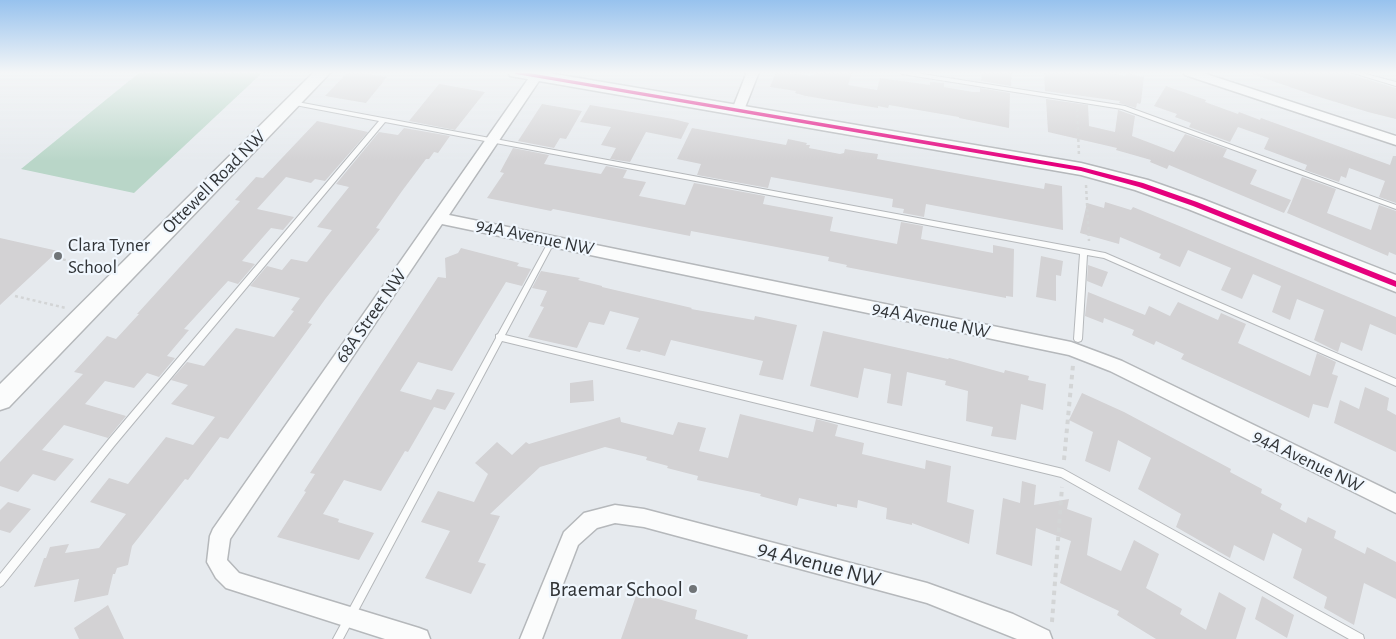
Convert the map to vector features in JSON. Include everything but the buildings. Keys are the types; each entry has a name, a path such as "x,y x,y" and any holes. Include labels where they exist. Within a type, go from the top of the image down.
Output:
{"street":[{"name":"68A Street NW","path":"350,618 233,581 217,562 220,536 225,526 519,102"},
{"path":"691,102 1047,162 1108,175 1195,204 1396,284"},
{"path":"738,110 741,102"},
{"path":"1278,102 1396,141"},
{"name":"Ottewell Road NW","path":"0,400 292,103"},
{"name":"94A Avenue NW","path":"439,218 1080,352 1123,370 1396,504"},
{"name":"94 Avenue NW","path":"531,639 564,551 571,539 591,520 615,514 627,514 888,582 927,593 1005,622 1047,632"},
{"path":"350,618 419,639"}],"lane":[{"path":"1091,102 1124,107 1396,207"},
{"path":"292,103 1087,250 1119,260 1396,383"},
{"path":"0,582 112,442 384,121"},
{"path":"338,639 552,241"},
{"path":"1078,339 1087,250"},
{"path":"499,337 1063,473 1359,639"}],"path":[{"path":"1076,102 1080,159"},
{"path":"1086,180 1087,250"},
{"path":"57,258 124,274"},
{"path":"16,296 86,313"},
{"path":"1047,632 1073,362"}],"green space":[{"path":"103,102 231,102 134,193 21,169"}],"transit line":[{"path":"690,102 1081,169 1141,185 1195,204 1396,284"}],"place":[{"name":"Clara Tyner School","path":"58,256"},
{"name":"Braemar School","path":"693,589"}]}
